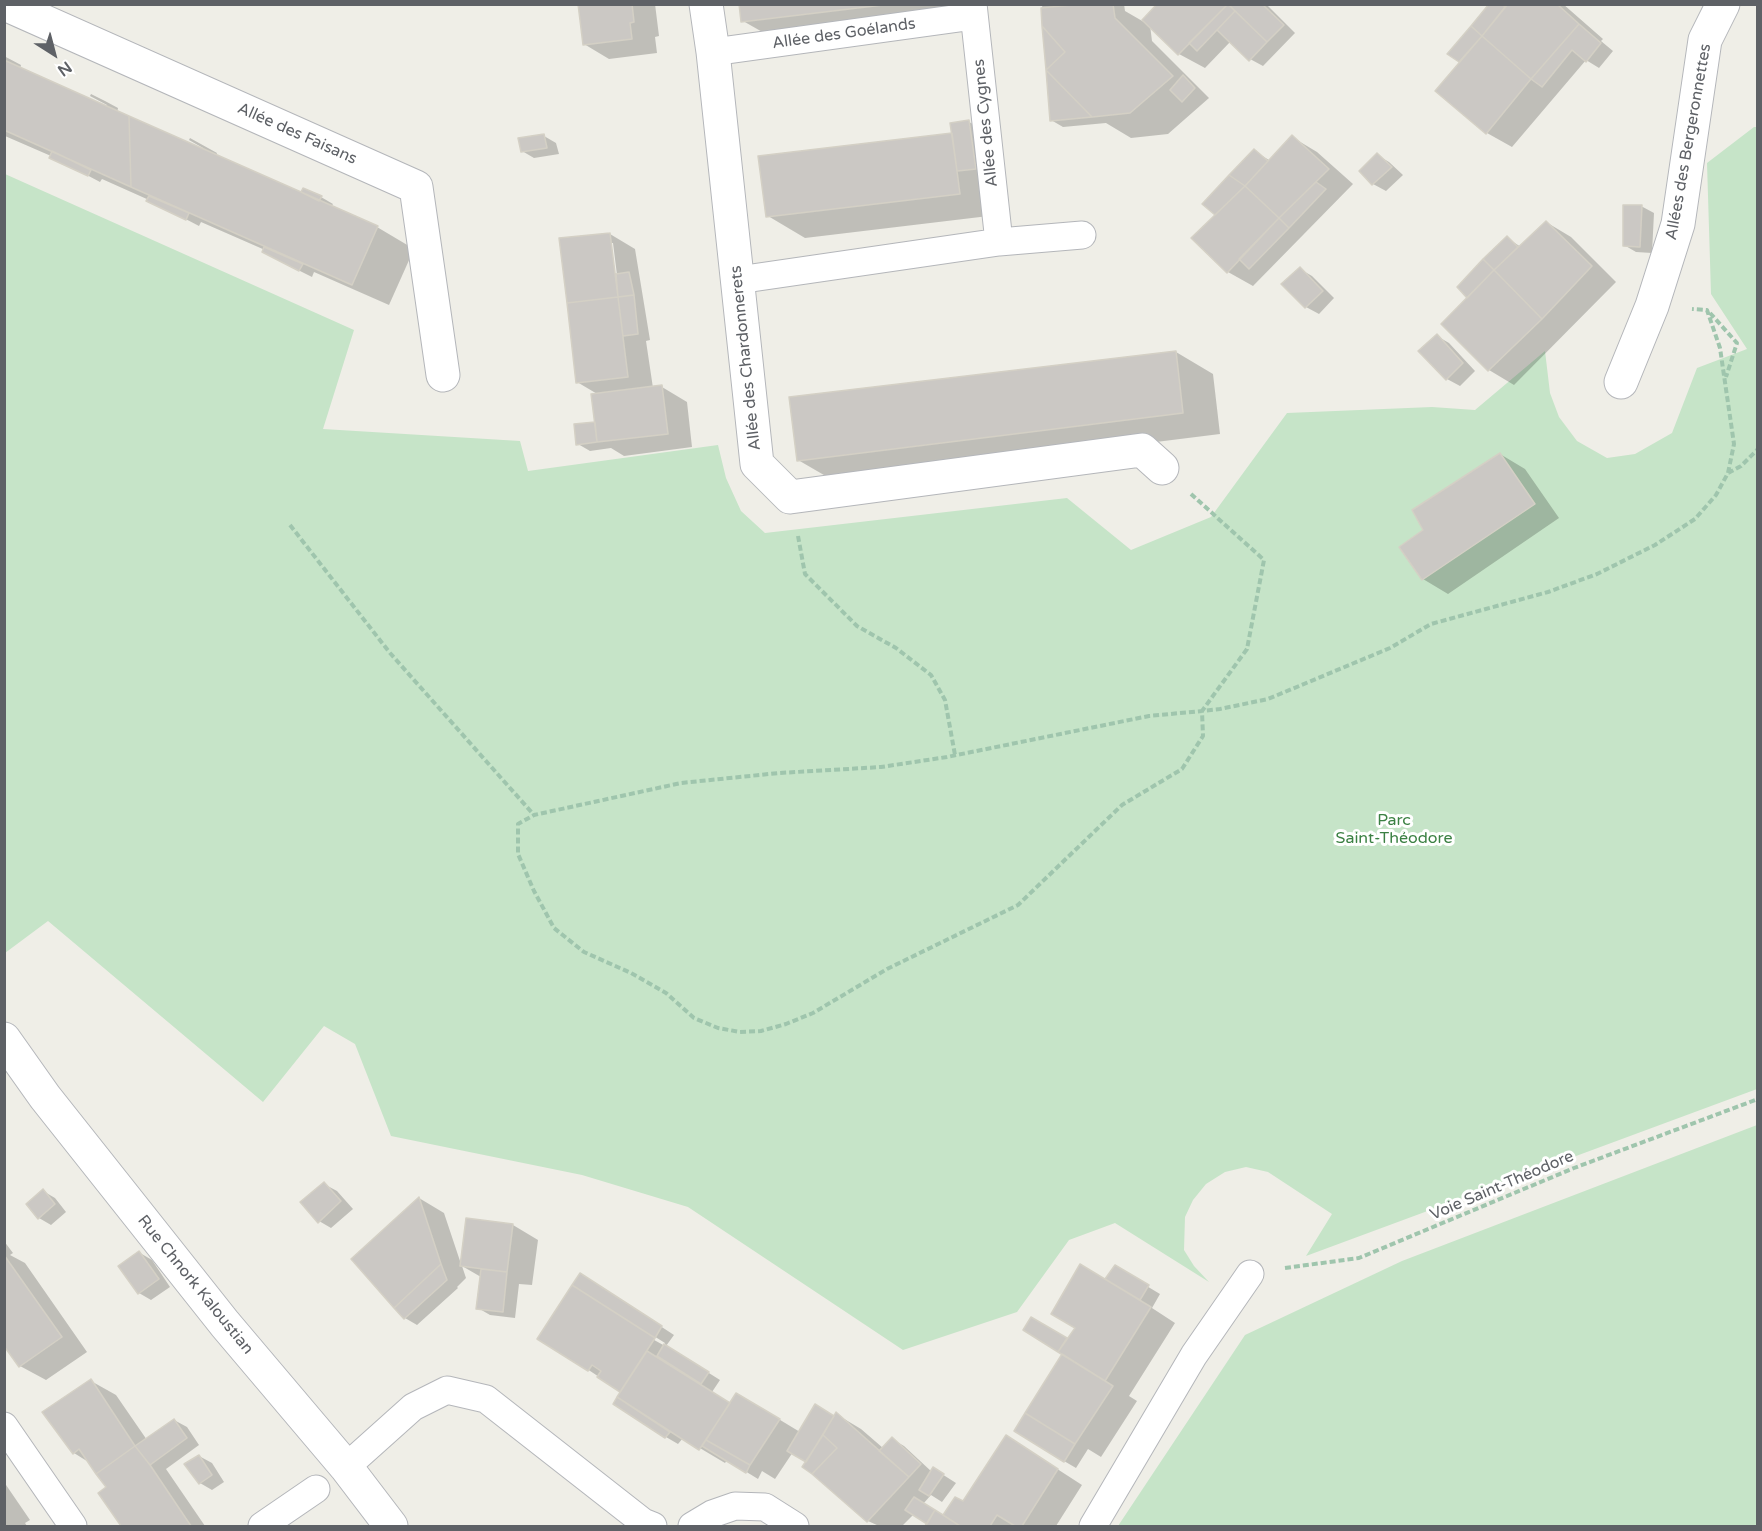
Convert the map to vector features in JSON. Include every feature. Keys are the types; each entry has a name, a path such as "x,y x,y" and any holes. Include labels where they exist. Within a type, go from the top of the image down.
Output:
{"street":[{"name":"Allée des Faisans","path":"5,4 416,187 443,375"},
{"name":"Allée des Chardonnerets","path":"706,4 757,464 790,496"},
{"name":"Allées des Bergeronnettes","path":"1621,382 1652,306 1678,224 1705,40 1723,4"},
{"path":"790,496 1142,450 1162,468"},
{"name":"Rue Chnork Kaloustian","path":"4,1039 45,1097 225,1324 346,1467 390,1527"}],"lane":[{"name":"Allée des Goélands","path":"713,52 974,10"},
{"name":"Allée des Cygnes","path":"974,10 999,242"},
{"path":"738,280 999,242 1082,235"},
{"path":"1093,1527 1194,1355 1250,1274"},
{"path":"346,1467 413,1407 447,1390 486,1399 643,1522 653,1527"},
{"path":"4,1426 73,1527"},
{"path":"262,1527 316,1489"},
{"path":"692,1527 712,1514 735,1506 765,1508 795,1527"}],"path":[{"path":"1652,306 1707,310 1737,343 1725,380"},
{"path":"1162,468 1264,560 1247,649 1202,711 1203,736 1182,769 1122,805 1018,905 886,969 813,1013 761,1031 740,1032 718,1028 694,1018 666,993 631,973 584,952 554,928 534,891 519,854 518,824 534,815 681,783 779,773 881,767 955,755 1149,716 1202,711 1268,699 1390,648 1431,624 1548,592 1597,574 1655,544 1695,519 1716,495 1728,473 1734,444 1720,348 1707,310"},
{"path":"1728,473 1741,466 1758,448"},
{"path":"790,496 805,574 857,626 896,648 931,675 945,700 955,755"},
{"path":"290,525 390,653 534,815"},
{"name":"Voie Saint-Théodore","path":"1250,1274 1359,1258 1574,1168 1758,1099"}],"green space":[{"name":"Parc Saint-Théodore","path":"1757,127 1757,1089 1306,1256 1332,1214 1268,1172 1246,1167 1225,1172 1206,1184 1193,1200 1185,1217 1184,1250 1194,1266 1209,1282 1115,1223 1069,1240 1017,1312 903,1350 688,1207 582,1175 391,1136 355,1044 324,1026 263,1102 48,921 5,953 5,174 354,330 323,429 520,441 528,471 718,445 726,478 741,511 765,533 1067,498 1131,550 1211,517 1287,413 1432,407 1475,410 1545,351 1550,393 1559,417 1577,441 1607,458 1635,454 1672,433 1697,368 1747,349 1711,294 1707,163"},
{"path":"1757,1125 1757,1526 1118,1526 1245,1335 1402,1261"}],"building":[{"path":"578,4 632,4 634,22 630,23 632,39 583,45"},
{"path":"739,4 891,4 741,22"},
{"path":"1113,4 1115,18 1173,76 1130,113 1092,117 1046,70 1065,52 1042,26 1041,8"},
{"path":"1157,4 1228,4 1178,55 1142,20"},
{"path":"1228,4 1262,4 1284,25 1267,42"},
{"path":"1228,4 1235,11 1197,51 1189,43"},
{"path":"1489,4 1502,4 1505,7 1482,36 1471,26"},
{"path":"1508,4 1557,4 1579,24 1531,79 1482,36"},
{"path":"1235,11 1267,42 1249,61 1217,30"},
{"path":"1579,24 1601,43 1586,62 1572,50 1542,87 1531,79"},
{"path":"1042,26 1065,52 1046,70"},
{"path":"1471,26 1482,36 1459,62 1447,54"},
{"path":"1482,36 1531,79 1486,134 1435,91"},
{"path":"4,60 129,116 131,187 4,130"},
{"path":"1046,70 1092,117 1050,121"},
{"path":"1183,75 1195,88 1182,102 1170,90"},
{"path":"129,116 378,226 352,285 131,187"},
{"path":"969,120 976,169 957,171 950,123"},
{"path":"952,133 960,194 766,217 758,156"},
{"path":"544,134 547,148 521,152 518,138"},
{"path":"1292,135 1329,169 1279,218 1245,186"},
{"path":"1254,149 1268,161 1245,186 1229,175"},
{"path":"52,151 91,170 88,176 49,158"},
{"path":"1377,153 1392,167 1372,185 1359,171"},
{"path":"1229,175 1245,186 1215,215 1202,204"},
{"path":"1316,182 1326,189 1289,228 1279,218"},
{"path":"1245,186 1279,218 1227,273 1191,238"},
{"path":"303,188 322,196 319,201 301,192"},
{"path":"149,196 189,213 186,220 146,201"},
{"path":"1623,205 1642,205 1640,247 1623,246"},
{"path":"1279,218 1289,228 1249,269 1239,259"},
{"path":"1546,221 1592,266 1542,319 1494,270"},
{"path":"610,233 618,297 567,303 559,238"},
{"path":"1507,236 1518,247 1494,270 1483,259"},
{"path":"264,247 303,264 299,271 262,252"},
{"path":"1483,259 1494,270 1467,298 1457,287"},
{"path":"1300,267 1323,291 1305,308 1281,284"},
{"path":"1494,270 1542,319 1488,371 1441,324"},
{"path":"629,272 634,295 618,297 616,274"},
{"path":"634,295 638,334 623,336 618,297"},
{"path":"618,297 628,377 576,383 567,303"},
{"path":"1437,334 1463,363 1446,380 1418,351"},
{"path":"1176,351 1183,413 797,461 789,397"},
{"path":"662,385 668,434 597,442 591,394"},
{"path":"595,422 597,442 576,445 574,424"},
{"path":"1500,453 1535,504 1422,580 1399,547 1423,530 1412,510"},
{"path":"324,1182 341,1201 318,1223 300,1202"},
{"path":"43,1189 55,1204 38,1219 26,1204"},
{"path":"419,1197 441,1264 394,1308 351,1259"},
{"path":"466,1218 513,1224 507,1272 460,1266"},
{"path":"139,1251 159,1279 138,1294 118,1266"},
{"path":"4,1255 62,1337 19,1367 4,1346"},
{"path":"441,1264 447,1280 404,1319 394,1308"},
{"path":"1080,1264 1151,1307 1105,1381 1058,1352 1075,1328 1051,1314"},
{"path":"1115,1265 1149,1285 1140,1300 1105,1279"},
{"path":"481,1269 507,1272 503,1312 476,1309"},
{"path":"580,1273 662,1326 655,1338 572,1285"},
{"path":"572,1285 655,1338 620,1392 597,1377 601,1371 592,1365 588,1371 537,1339"},
{"path":"1031,1317 1067,1338 1058,1352 1023,1330"},
{"path":"664,1344 709,1372 701,1384 657,1356"},
{"path":"647,1351 730,1403 699,1450 617,1397"},
{"path":"1062,1354 1113,1386 1075,1444 1025,1413"},
{"path":"91,1379 135,1446 96,1474 79,1449 73,1454 42,1412"},
{"path":"736,1393 780,1419 750,1465 706,1440"},
{"path":"617,1397 670,1432 665,1438 613,1404"},
{"path":"815,1404 834,1416 806,1462 787,1451"},
{"path":"836,1412 909,1477 867,1522 812,1474 837,1448 823,1435"},
{"path":"1025,1413 1075,1444 1064,1462 1014,1431"},
{"path":"174,1419 187,1438 150,1465 135,1446"},
{"path":"823,1435 837,1448 812,1474 802,1467"},
{"path":"1006,1435 1058,1469 1022,1526 1015,1526 997,1515 990,1526 960,1526 943,1515 955,1497 963,1501"},
{"path":"892,1437 921,1464 909,1477 879,1451"},
{"path":"706,1440 750,1465 746,1473 702,1446"},
{"path":"135,1446 191,1526 121,1526 98,1493 106,1487 96,1474"},
{"path":"199,1455 212,1475 199,1484 184,1464"},
{"path":"933,1467 944,1474 929,1496 919,1490"},
{"path":"914,1497 935,1510 927,1524 905,1510"},
{"path":"935,1510 943,1515 960,1526 925,1526"}]}
